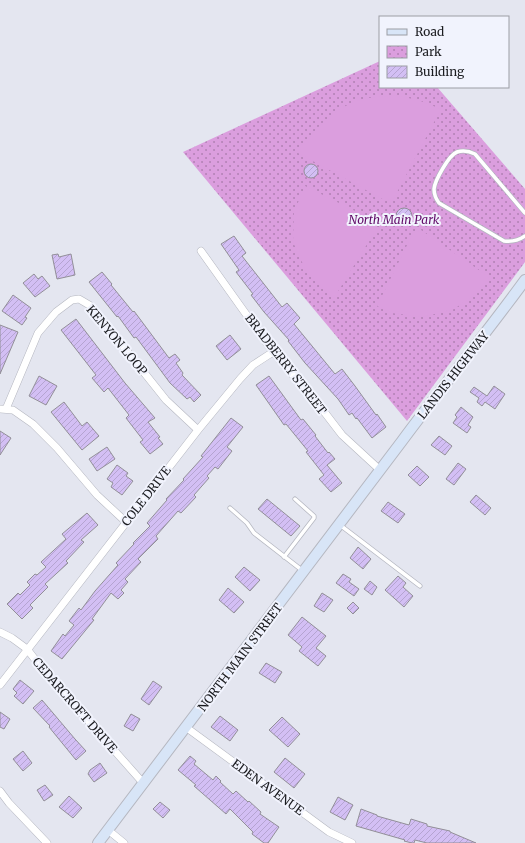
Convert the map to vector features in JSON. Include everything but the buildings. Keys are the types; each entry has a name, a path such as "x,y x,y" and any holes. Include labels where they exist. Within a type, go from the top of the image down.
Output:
{"main road":[{"name":"LANDIS HIGHWAY","path":"380,470 525,280"},
{"name":"NORTH MAIN STREET","path":"98,843 187,728 380,470"}],"street":[{"name":"BRADBERRY STREET","path":"201,251 273,352 322,408 342,435 380,470"},
{"name":"KENYON LOOP","path":"3,409 38,333 56,312 72,300 79,299 84,300 91,306 166,400 198,430"},
{"name":"COLE DRIVE","path":"0,685 198,430 240,379 254,365 273,352"},
{"path":"3,409 13,410 33,424 97,495 126,522"},
{"name":"CEDARCROFT DRIVE","path":"0,632 12,638 27,649 44,671 144,784"},
{"name":"EDEN AVENUE","path":"187,728 329,832 352,843"},
{"path":"0,791 9,803 47,843"},
{"path":"108,830 124,843"}],"lane":[{"path":"525,214 475,154 469,151 457,152 450,156 434,189 436,199 439,203 504,240 520,240 525,236"},
{"path":"284,558 314,518 314,516 296,499"},
{"path":"230,508 247,523 254,533 284,558 304,572"},
{"path":"339,524 420,586"}],"green space":[{"name":"North Main Park","path":"379,61 379,88 438,88 525,189 525,262 407,421 183,152"},
{"path":"393,95 418,100 441,109 394,198 386,201 298,153 316,129 339,110 361,100"},
{"path":"305,186 375,221 377,228 334,298 306,271 293,242 294,212"},
{"path":"421,230 489,277 473,296 454,309 423,317 392,313 377,306 413,233"}]}
